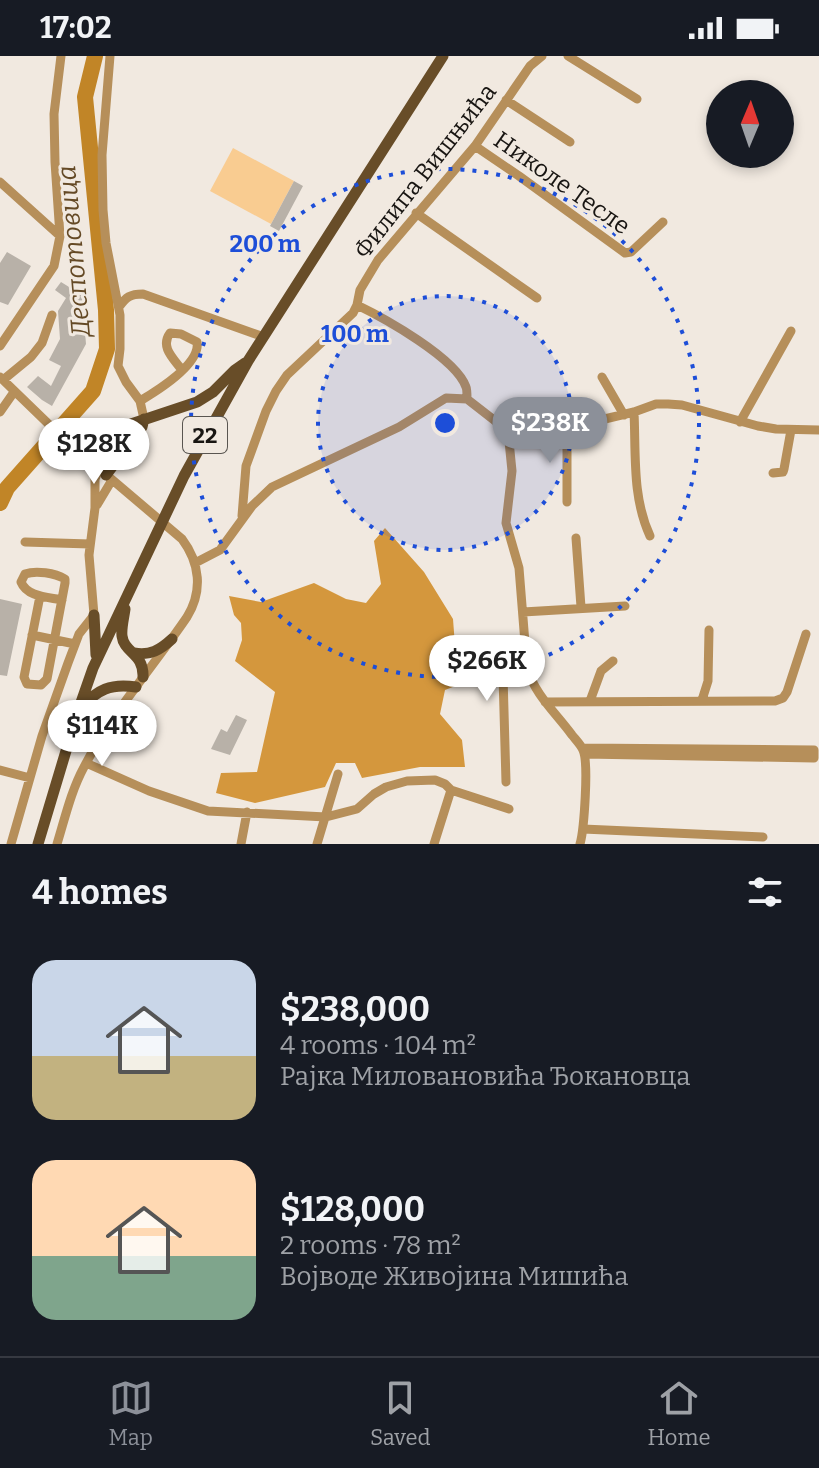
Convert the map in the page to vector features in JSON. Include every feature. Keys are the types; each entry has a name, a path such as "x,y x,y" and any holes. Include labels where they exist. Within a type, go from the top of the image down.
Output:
{"main road":[{"name":"22","path":"38,844 93,668 196,452 248,361 443,56"},
{"path":"106,475 131,424 206,397 248,361"},
{"path":"78,711 92,696 106,688 139,682 143,670 122,637 129,592"},
{"path":"93,668 96,643 94,615"},
{"path":"134,653 152,653 172,639"}],"street":[{"path":"0,346 54,266 60,236 54,114 61,56"},
{"path":"110,56 102,155 106,243 119,307 118,366 140,401 144,419"},
{"name":"Филипа Вишњића","path":"241,519 246,466 261,422 276,391 287,375 353,313 360,290 378,260 475,146 530,66 542,56"},
{"path":"568,56 637,99"},
{"path":"506,100 570,142"},
{"name":"Николе Тесле","path":"475,146 625,253 631,252 663,222"},
{"path":"0,182 60,236"},
{"path":"416,213 537,298"},
{"path":"119,307 126,297 143,294 264,337"},
{"path":"357,305 380,316 436,354 462,379 467,399"},
{"path":"52,315 42,343 31,357 2,378 63,438 186,545 198,577 197,596 191,611 100,737 86,763 57,844"},
{"path":"740,422 791,331"},
{"path":"140,401 182,370"},
{"path":"602,377 624,415"},
{"path":"0,412 14,392"},
{"path":"195,563 220,550 241,519 263,494 279,482 399,427 446,398 467,399 508,431 567,428 656,404 682,405 776,429 819,430"},
{"path":"634,412 637,487 650,536"},
{"path":"567,428 567,502"},
{"path":"773,473 783,472 791,430"},
{"path":"508,431 512,471 506,523 519,568 527,668 531,682 584,751 584,839 763,837"},
{"path":"11,844 42,736 75,644 94,615 89,555 95,479 106,475"},
{"path":"95,508 106,475"},
{"path":"576,538 581,607"},
{"path":"25,542 90,544"},
{"path":"40,596 24,677 31,685 45,683 62,600 64,577 34,572 25,574 21,582 24,588 40,596 62,600"},
{"path":"523,612 625,606"},
{"path":"702,700 708,681 709,630"},
{"path":"545,702 775,701 787,692 806,634"},
{"path":"32,635 75,644"},
{"path":"590,701 601,671 613,661"},
{"path":"506,782 503,676 512,668 527,668"},
{"path":"814,750 814,758 584,751 814,750"},
{"path":"86,763 149,791 208,811 326,817 357,809 386,787 407,781 435,780 451,790 509,809"},
{"path":"0,770 30,778"},
{"path":"317,844 338,774"},
{"path":"434,844 451,790"},
{"path":"241,844 247,812"}],"shaded area":[{"path":"233,148 294,181 271,224 210,191"},
{"path":"385,528 424,572 453,619 458,685 445,690 440,714 462,740 465,767 420,767 362,778 355,763 336,763 325,787 255,803 216,793 221,773 257,772 275,692 235,661 242,640 241,623 234,615 229,596 261,602 314,583 346,599 366,603 381,584 374,541"}],"building":[{"path":"294,181 303,186 279,231 270,226"},
{"path":"7,252 31,266 8,305 0,302 0,263"},
{"path":"61,282 82,295 86,344 52,406 27,387 38,376 51,386 61,366 49,360 60,339 58,311 66,298 55,290"},
{"path":"0,599 22,604 7,676 0,675"},
{"path":"236,715 247,720 230,755 211,749 221,729 227,732"}],"waterway":[{"name":"Деспотовица","path":"0,503 7,488 93,391 107,349 85,97 95,56"}]}
